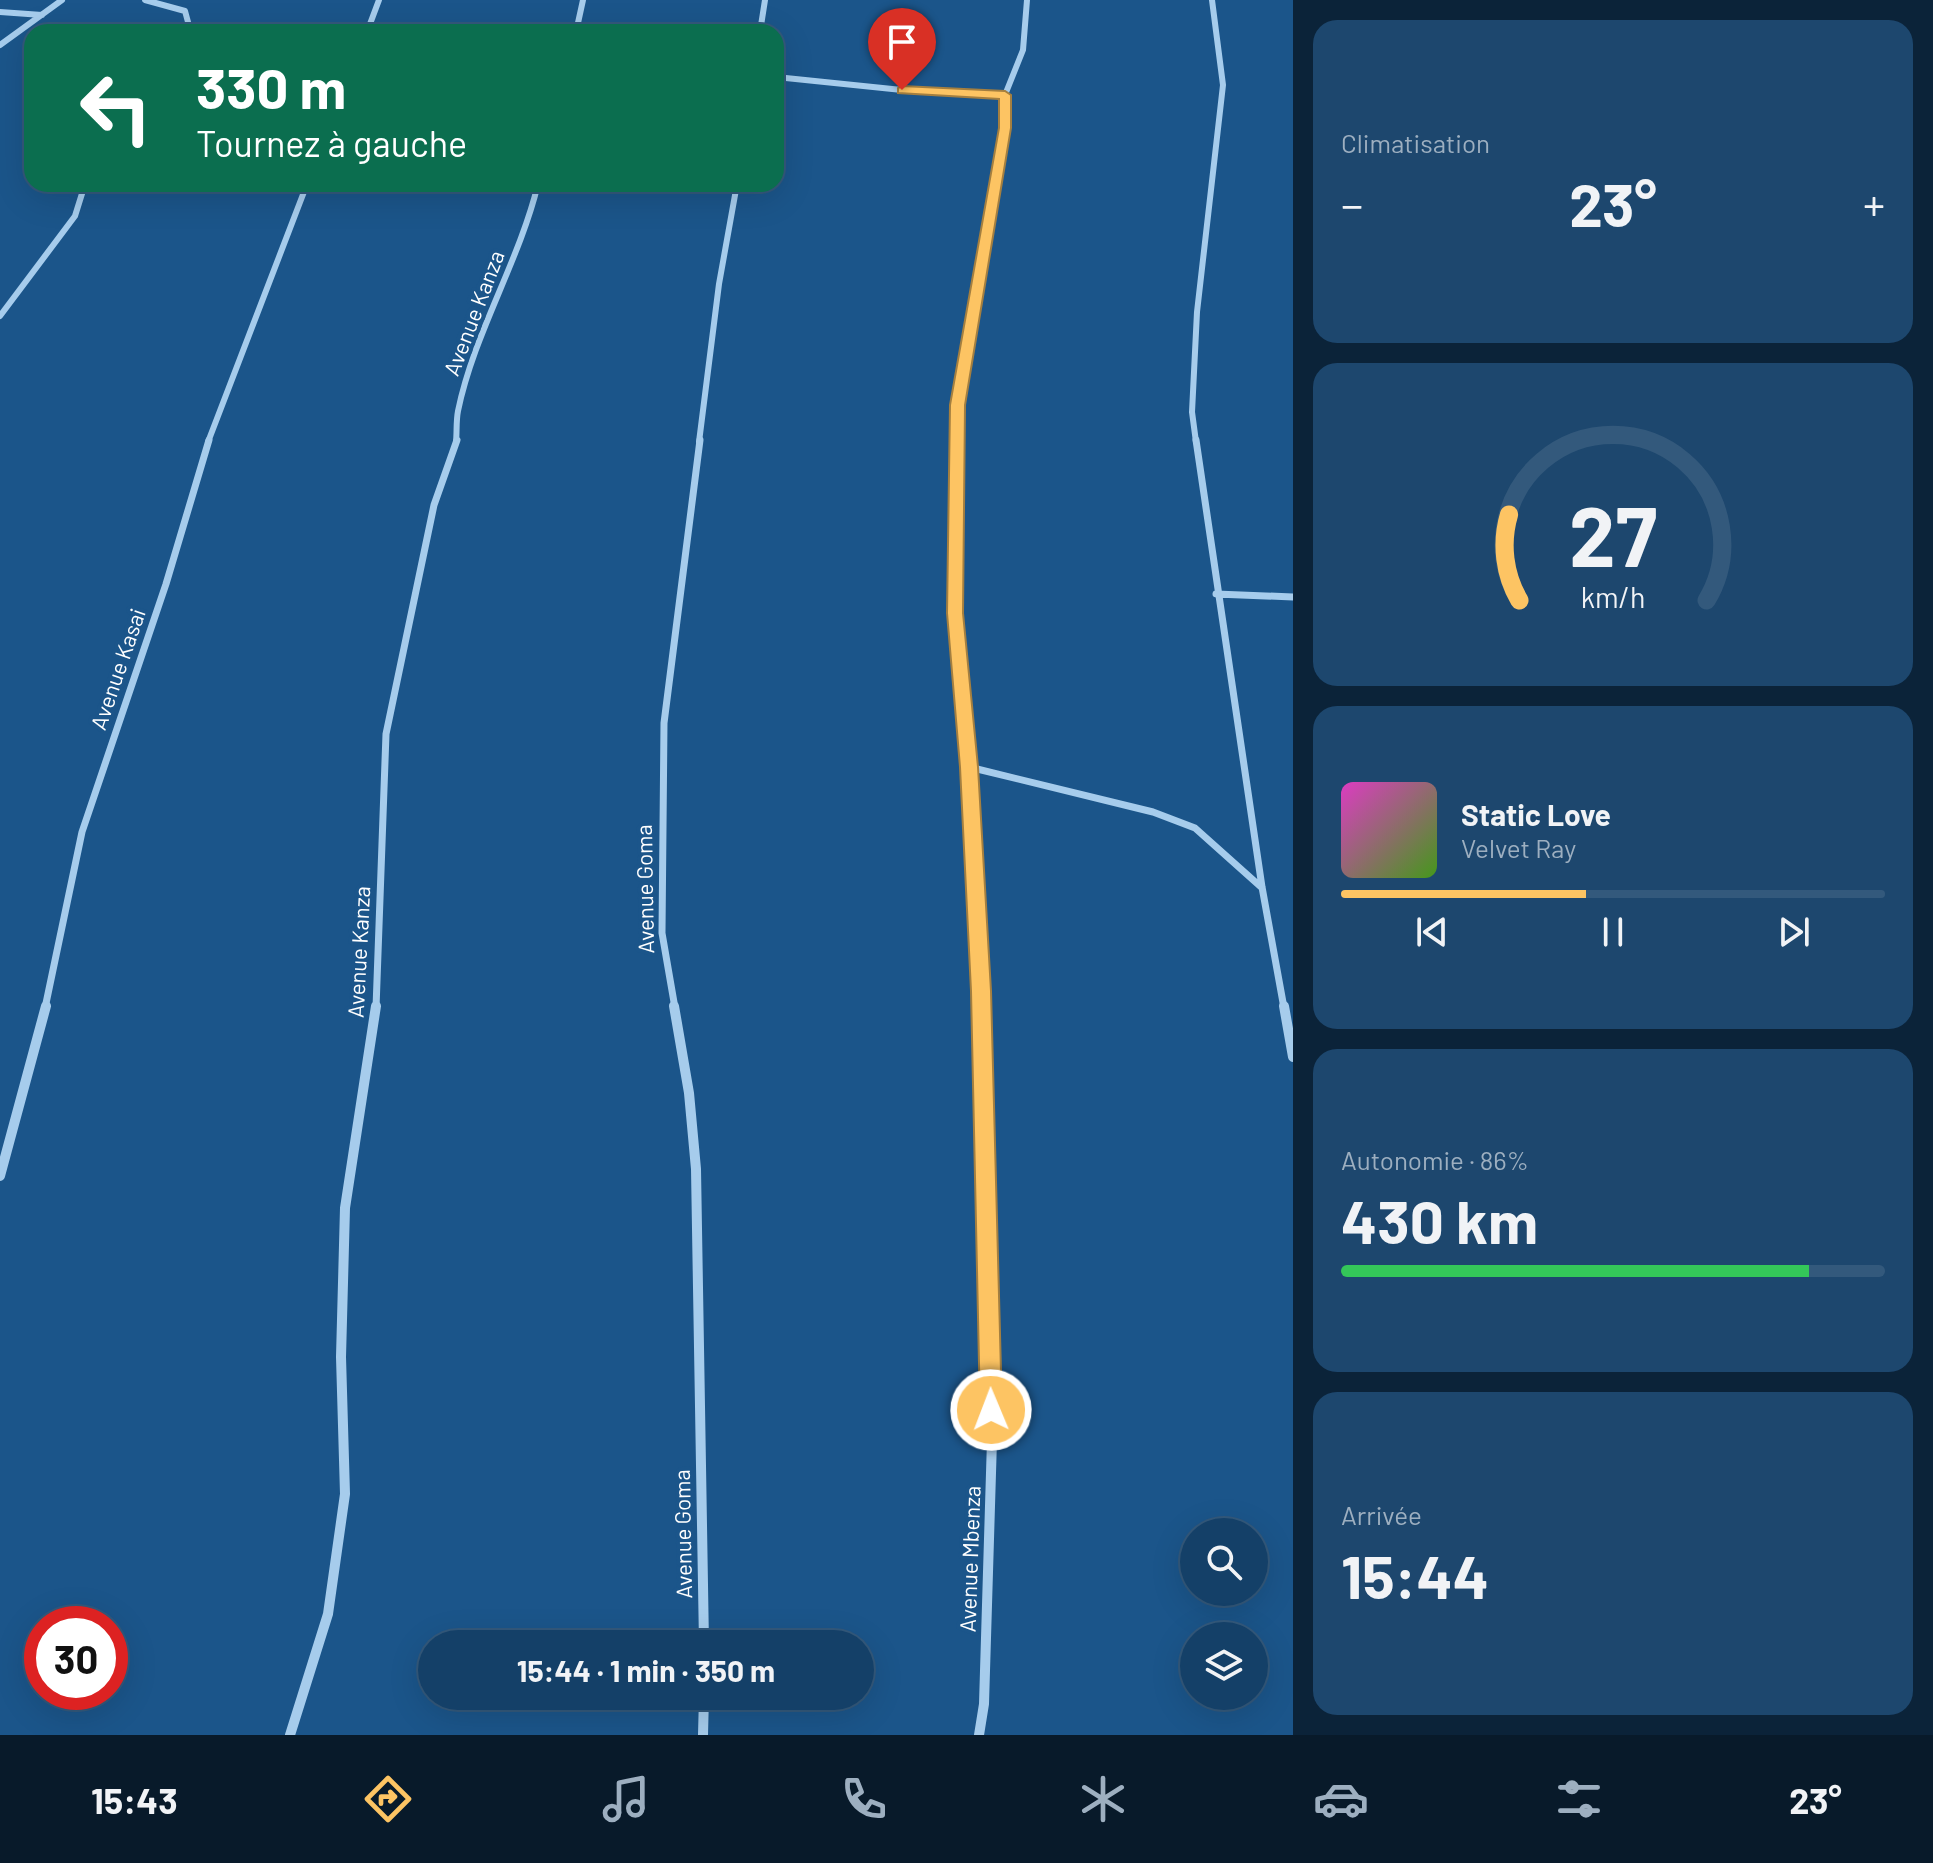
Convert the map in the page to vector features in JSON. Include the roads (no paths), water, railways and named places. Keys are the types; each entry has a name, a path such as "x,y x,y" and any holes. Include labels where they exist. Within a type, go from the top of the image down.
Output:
{"street":[{"path":"29,24 62,0"},
{"path":"145,0 185,11 187,24"},
{"path":"370,24 379,0"},
{"path":"578,24 583,0"},
{"path":"761,24 765,0"},
{"name":"Avenue Mbenza","path":"979,1735 984,1704 992,1440 981,991 969,767 955,613 958,405 1005,128 1005,95 1023,50 1027,0"},
{"path":"1212,0 1223,85 1197,312 1192,412 1216,594 1262,887 1293,1057"},
{"path":"0,12 42,15"},
{"path":"0,45 24,28"},
{"path":"784,78 902,90 1005,95"},
{"path":"0,316 75,216 82,192"},
{"name":"Avenue Kasai","path":"0,1176 58,960 82,832 166,584 215,419 304,192"},
{"name":"Avenue Kanza","path":"290,1735 328,1614 345,1494 341,1357 345,1208 378,993 386,734 434,505 457,440 457,415 465,383 529,220 536,192"},
{"name":"Avenue Goma","path":"704,1630 696,1169 689,1093 662,933 664,723 719,284 736,192"},
{"path":"1216,594 1293,597"},
{"path":"969,767 1153,812 1195,828 1262,887"},
{"path":"703,1735 704,1710"}]}
